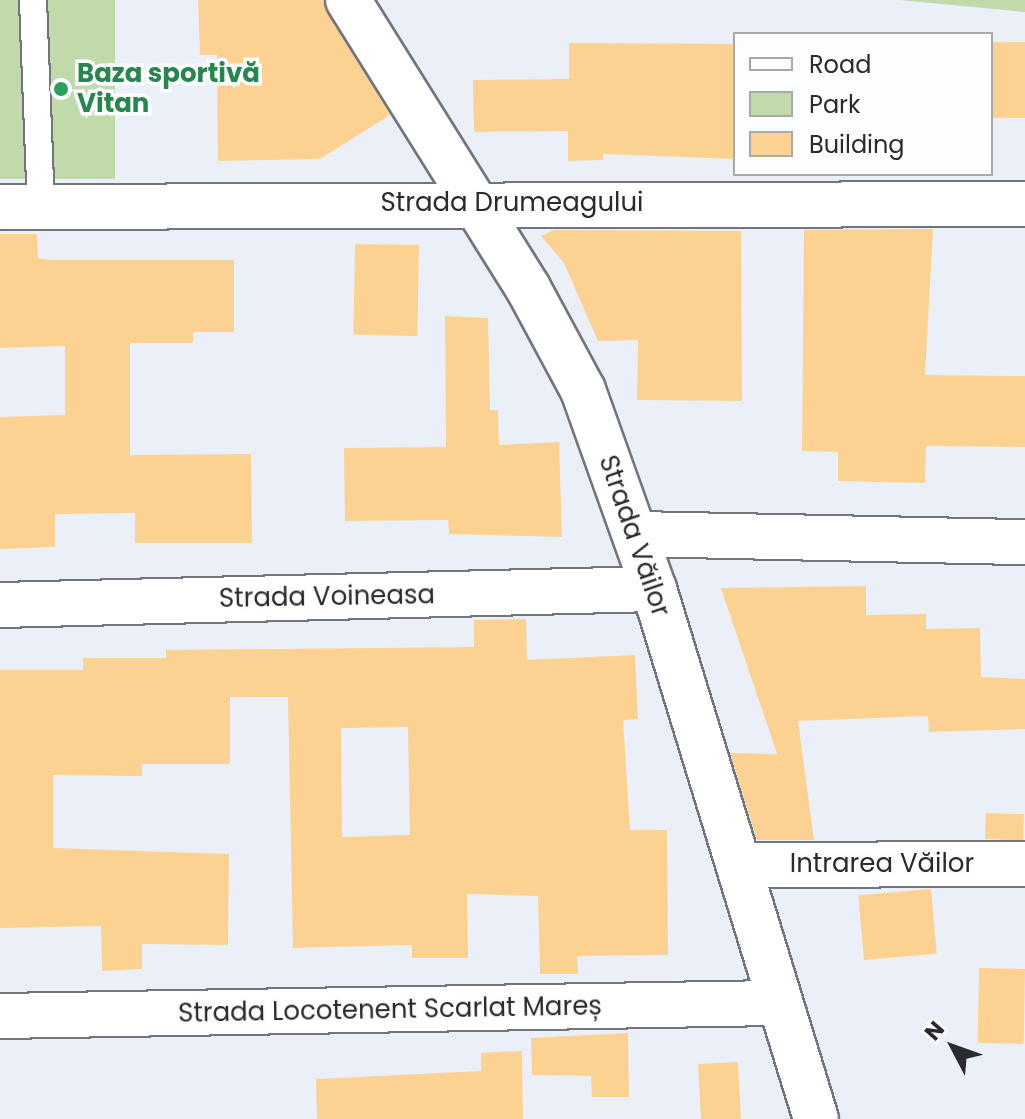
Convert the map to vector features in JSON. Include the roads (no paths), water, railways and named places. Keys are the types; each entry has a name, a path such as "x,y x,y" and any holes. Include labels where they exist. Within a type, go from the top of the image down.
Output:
{"street":[{"name":"Strada Văilor","path":"348,0 577,377 654,589 816,1119"},
{"name":"Strada Drumeagului","path":"20,207 474,203 1025,204"},
{"path":"636,534 1025,542"},
{"name":"Strada Voineasa","path":"0,605 654,589"},
{"name":"Intrarea Văilor","path":"739,865 1025,864"},
{"name":"Strada Locotenent Scarlat Mareș","path":"0,1016 779,1003"}],"lane":[{"path":"20,207 33,0"}],"place":[{"name":"Baza sportivă Vitan","path":"61,89"}]}
